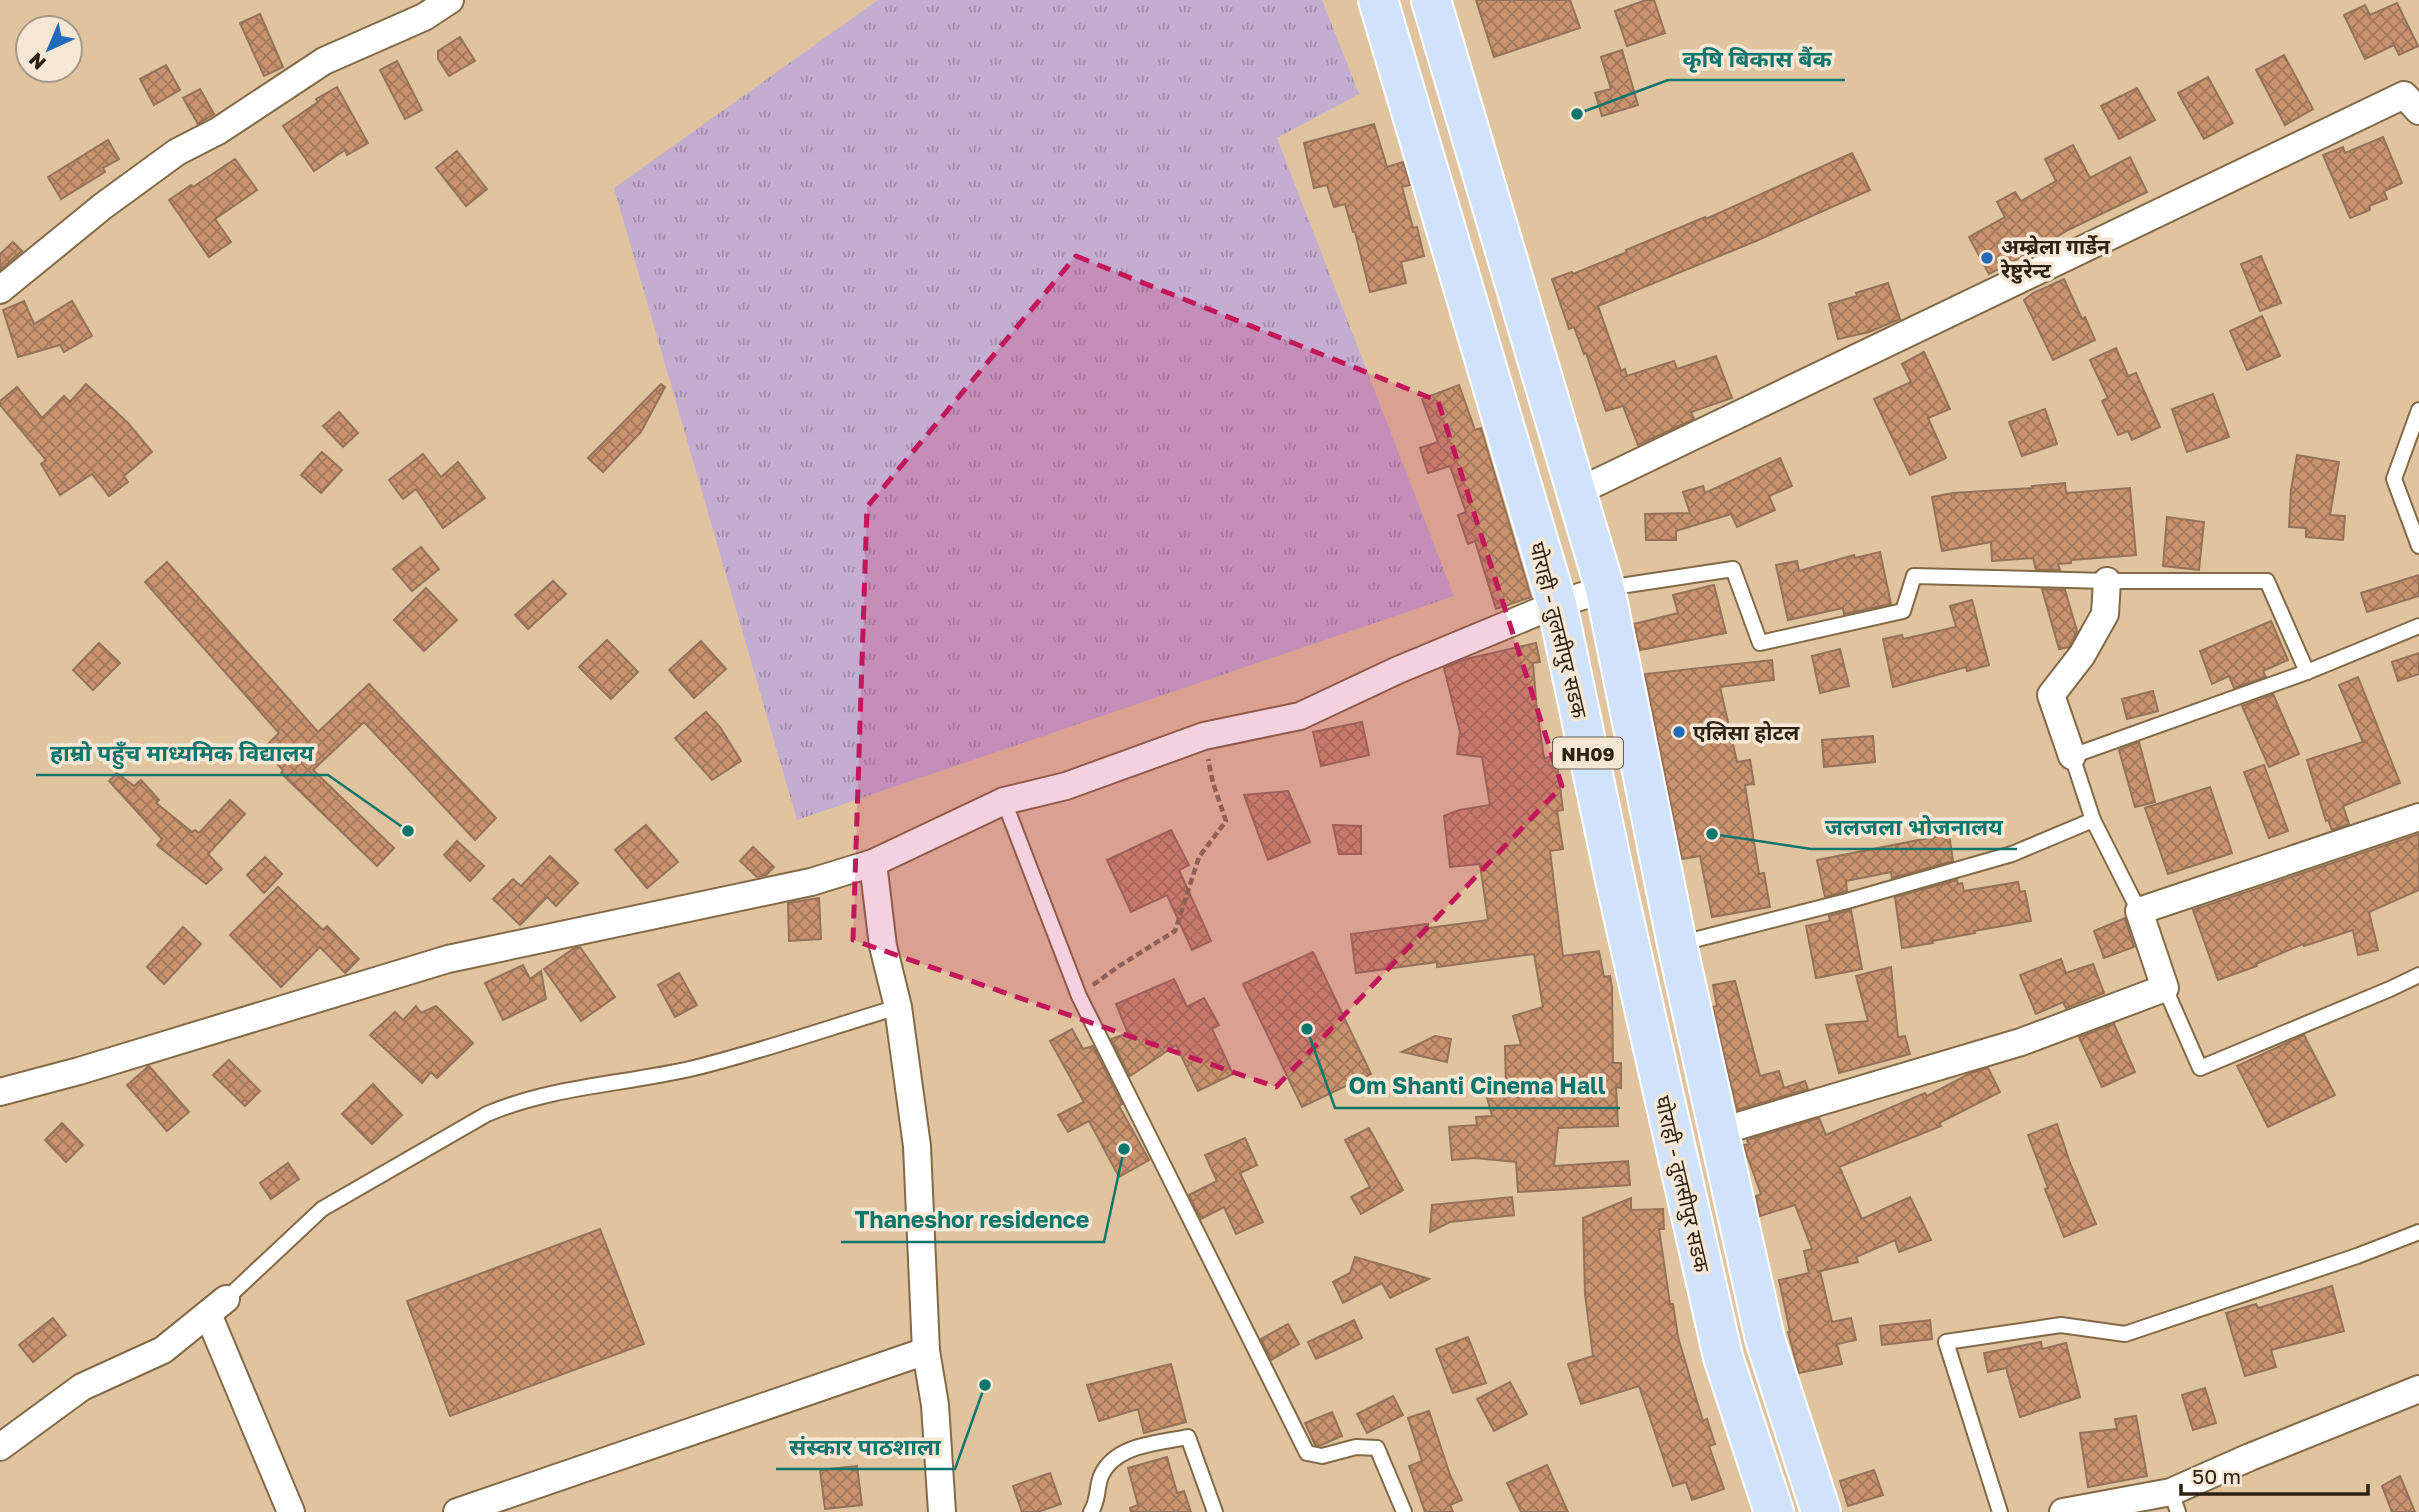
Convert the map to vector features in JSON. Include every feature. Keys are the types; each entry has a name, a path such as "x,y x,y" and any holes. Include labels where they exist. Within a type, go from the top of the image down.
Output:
{"main road":[{"name":"घोराही - तुलसीपुर सडक","path":"1378,0 1557,604 1616,884 1723,1357 1774,1512"},
{"name":"NH09","path":"1431,0 1605,589 1677,944 1765,1339 1821,1512"}],"street":[{"path":"0,290 103,206 177,152 218,131 324,61 424,17 450,0"},
{"path":"1577,492 2414,96"},
{"path":"2072,756 2050,695 2082,654 2105,614 2107,581"},
{"path":"0,1092 79,1071 448,959 811,882 873,863 1004,801 1066,786 1204,736 1300,716 1398,670 1557,604 1605,589"},
{"path":"1718,1132 2021,1042 2165,988 2139,911 2419,817"},
{"path":"873,863 883,946 898,1007 916,1146 926,1351 935,1405 943,1512"},
{"path":"0,1447 82,1387 163,1350 217,1307 291,1512"},
{"path":"457,1512 926,1351"},
{"path":"2063,1512 2175,1502 2250,1457 2419,1389"}],"lane":[{"path":"2419,410 2394,479 2419,546"},
{"path":"1605,589 1733,569 1760,643 1903,611 1914,576 2107,581 2267,581 2308,672"},
{"path":"2139,911 2093,820 2072,756 2308,672 2419,626"},
{"path":"1004,801 1079,996 1307,1453 1322,1456 1356,1447 1377,1448 1404,1512"},
{"path":"1677,944 1847,901 2012,854 2093,820"},
{"path":"2165,988 2200,1068 2419,975"},
{"path":"217,1307 322,1209 487,1114 540,1096 694,1068 898,1007"},
{"path":"2000,1512 1946,1342 2061,1325 2125,1334 2357,1256 2419,1231"},
{"path":"1091,1512 1097,1503 1100,1479 1107,1464 1131,1449 1188,1437 1215,1512"}],"path":[{"path":"1079,996 1118,966 1175,931 1199,858 1226,821 1213,783 1204,736"}],"highlighted area":[{"path":"1076,256 1438,401 1562,786 1276,1087 853,940 867,507"}],"green space":[{"path":"878,0 1322,0 1359,94 1277,138 1454,596 797,820 614,188"}],"building":[{"path":"1476,0 1570,0 1580,28 1494,57"},
{"path":"1646,0 1654,0 1665,33 1627,46 1615,11"},
{"path":"2397,3 2418,46 2399,55 2394,45 2365,59 2344,15 2365,5 2370,15"},
{"path":"260,14 283,67 264,76 240,23"},
{"path":"460,37 475,61 449,76 438,59 438,51"},
{"path":"1622,50 1638,105 1602,116 1595,93 1611,89 1601,57"},
{"path":"2284,55 2313,109 2285,125 2256,70"},
{"path":"397,61 422,110 405,119 380,70"},
{"path":"166,65 180,90 154,105 140,79"},
{"path":"2208,77 2233,123 2204,139 2178,93"},
{"path":"337,87 368,143 347,155 345,150 314,171 283,126 318,102 316,99"},
{"path":"2137,88 2155,120 2119,139 2101,106"},
{"path":"200,89 214,114 198,124 183,98"},
{"path":"1374,124 1387,167 1403,162 1410,185 1402,187 1413,228 1417,227 1424,256 1401,262 1406,283 1370,292 1345,204 1334,207 1327,185 1314,188 1304,143"},
{"path":"2383,137 2402,183 2384,191 2387,199 2350,218 2323,155 2343,147 2345,153"},
{"path":"108,140 119,159 103,168 105,172 61,199 48,177"},
{"path":"2073,145 2090,178 2130,157 2147,192 2068,230 1989,274 1969,237 2005,217 1997,202 2015,192 2021,201 2056,181 2045,159"},
{"path":"457,151 487,189 466,206 436,168"},
{"path":"1852,153 1870,190 1756,241 1598,306 1621,371 1625,369 1627,376 1674,361 1677,369 1716,356 1732,398 1691,412 1694,419 1638,445 1623,406 1606,411 1586,353 1584,354 1574,327 1569,329 1552,279 1572,272 1573,274 1705,217 1706,219"},
{"path":"235,159 257,190 215,219 231,242 209,257 169,200"},
{"path":"13,242 22,251 0,270 0,254"},
{"path":"2261,256 2281,303 2260,311 2241,264"},
{"path":"2064,279 2095,340 2053,360 2024,300"},
{"path":"1888,283 1900,319 1869,332 1838,339 1829,304"},
{"path":"24,301 34,324 72,301 92,336 64,352 60,345 18,357 3,310"},
{"path":"2262,316 2280,356 2247,370 2230,331"},
{"path":"2116,348 2128,376 2136,373 2160,427 2132,440 2128,431 2118,435 2102,401 2108,398 2090,360"},
{"path":"1924,352 1950,409 1928,418 1946,458 1910,475 1874,399 1911,382 1902,364"},
{"path":"86,384 128,423 152,452 124,476 128,482 109,496 92,474 60,495 41,464 46,460 0,405 0,401 17,387 42,418 64,396 70,402"},
{"path":"661,384 665,387 641,432 603,472 588,458"},
{"path":"1459,385 1475,430 1481,428 1531,597 1496,609 1475,541 1468,544 1458,515 1466,512 1450,466 1428,473 1420,448 1438,442 1422,399"},
{"path":"2213,394 2229,437 2187,452 2172,409"},
{"path":"2045,409 2057,444 2022,456 2009,422"},
{"path":"339,412 358,433 343,447 323,426"},
{"path":"322,452 342,470 321,493 301,475"},
{"path":"423,454 441,477 458,462 485,498 443,528 416,489 403,499 389,480"},
{"path":"2297,455 2339,462 2330,515 2345,516 2343,540 2306,537 2306,528 2289,527"},
{"path":"1780,458 1792,486 1769,496 1775,510 1737,527 1731,514 1676,531 1676,540 1646,540 1645,514 1690,513 1683,492 1703,486 1705,493"},
{"path":"2065,483 2066,493 2130,488 2136,555 2071,560 2071,563 2058,564 2060,570 2036,570 2033,558 1992,561 1991,542 1942,551 1932,497"},
{"path":"2167,517 2204,522 2199,570 2163,566"},
{"path":"421,547 439,569 412,591 393,569"},
{"path":"1880,552 1891,604 1844,614 1843,608 1788,620 1776,565 1797,561 1799,571 1854,555 1855,558"},
{"path":"167,562 318,732 369,684 496,818 475,840 364,722 313,770 394,848 377,866 281,773 283,770 263,749 279,733 145,582"},
{"path":"2419,575 2419,596 2367,612 2361,593"},
{"path":"553,581 566,594 528,629 515,615"},
{"path":"1714,585 1726,633 1640,650 1634,624 1678,613 1673,595"},
{"path":"426,588 457,620 424,651 394,620"},
{"path":"2042,589 2065,590 2077,631 2069,647 2059,649"},
{"path":"1972,600 1989,665 1967,671 1966,667 1893,687 1883,639 1902,635 1903,639 1956,627 1950,606"},
{"path":"2271,621 2288,660 2263,671 2266,677 2234,688 2229,676 2212,684 2200,651"},
{"path":"607,640 638,672 611,699 579,667"},
{"path":"701,641 726,669 694,698 669,670"},
{"path":"99,643 120,663 93,690 73,670"},
{"path":"1536,643 1540,662 1533,663 1544,758 1556,756 1563,810 1557,811 1563,849 1550,851 1563,956 1599,951 1604,977 1610,976 1612,987 1613,1063 1621,1063 1621,1088 1616,1087 1618,1126 1558,1128 1554,1166 1628,1161 1630,1185 1518,1192 1516,1162 1475,1158 1452,1160 1449,1127 1477,1125 1476,1117 1492,1116 1485,1090 1506,1085 1505,1046 1521,1045 1513,1016 1543,1007 1534,954 1437,967 1437,962 1356,973 1351,934 1428,924 1428,928 1488,920 1480,864 1450,867 1444,816 1459,810 1490,805 1482,757 1457,754 1460,732 1444,668 1466,659"},
{"path":"1840,649 1849,686 1820,693 1812,656"},
{"path":"2419,653 2419,674 2398,681 2392,662"},
{"path":"1772,660 1774,680 1720,687 1737,762 1750,760 1754,784 1745,785 1759,874 1764,873 1770,907 1712,917 1700,856 1682,859 1645,674"},
{"path":"2358,677 2400,783 2343,806 2349,824 2332,830 2328,820 2326,821 2307,760 2363,742 2339,685"},
{"path":"2153,691 2158,711 2127,719 2122,699"},
{"path":"2273,694 2299,754 2269,767 2242,706"},
{"path":"706,712 720,727 741,761 712,780 675,738"},
{"path":"1362,722 1369,755 1321,766 1313,732"},
{"path":"1873,736 1875,762 1824,767 1822,740"},
{"path":"2139,742 2155,802 2135,807 2119,750"},
{"path":"2264,765 2288,831 2269,838 2244,772"},
{"path":"117,773 134,786 141,780 159,800 156,803 192,832 195,830 199,833 230,800 245,814 208,854 222,869 206,884 157,845 162,839 109,781"},
{"path":"2210,787 2232,853 2168,874 2145,808"},
{"path":"1288,791 1310,842 1268,860 1244,795"},
{"path":"646,825 678,862 647,888 615,850"},
{"path":"1333,825 1361,826 1361,854 1339,854"},
{"path":"1171,830 1189,865 1179,870 1211,941 1192,950 1167,895 1131,912 1107,860"},
{"path":"1949,834 1953,861 1892,878 1891,872 1846,881 1847,891 1825,897 1817,860"},
{"path":"2419,834 2419,890 2369,912 2378,950 2358,955 2353,930 2304,946 2303,944 2256,964 2257,966 2218,980 2193,910"},
{"path":"457,841 484,866 470,881 444,855"},
{"path":"753,847 774,867 766,875 757,877 740,861"},
{"path":"550,856 578,883 556,906 547,897 520,925 493,899 513,879 521,886"},
{"path":"265,857 282,874 264,893 247,875"},
{"path":"1957,880 1958,884 1962,883 1964,891 2018,882 2020,892 2025,891 2031,921 1902,948 1895,897"},
{"path":"278,887 323,930 327,926 359,959 345,973 320,947 281,987 230,935"},
{"path":"819,898 821,939 789,941 788,903"},
{"path":"1851,910 1862,969 1816,978 1806,926 1830,921 1829,916"},
{"path":"2125,918 2134,947 2104,958 2094,931"},
{"path":"183,927 201,944 164,984 147,967"},
{"path":"580,947 615,997 581,1021 544,969"},
{"path":"1313,952 1371,1074 1302,1107 1243,984"},
{"path":"2061,959 2066,973 2093,964 2104,993 2066,1008 2063,1002 2036,1014 2020,975"},
{"path":"523,965 530,979 541,971 546,999 503,1020 485,983"},
{"path":"1891,967 1898,1037 1905,1036 1910,1054 1839,1073 1826,1025 1868,1021 1856,976"},
{"path":"679,973 697,1005 675,1017 658,985"},
{"path":"1174,979 1187,1007 1204,998 1219,1025 1212,1029 1233,1074 1198,1091 1176,1045 1130,1076 1111,1039 1128,1033 1116,1004"},
{"path":"1735,981 1760,1076 1779,1071 1784,1088 1805,1081 1808,1089 1737,1110 1713,1007 1717,1006 1713,985"},
{"path":"416,1006 421,1013 436,1006 473,1043 437,1078 431,1072 422,1083 370,1035 395,1012 403,1020"},
{"path":"2114,1024 2135,1072 2102,1087 2079,1037"},
{"path":"1072,1029 1083,1049 1093,1046 1122,1104 1119,1106 1149,1160 1119,1177 1089,1121 1068,1132 1058,1115 1084,1102 1050,1041"},
{"path":"2304,1035 2335,1095 2268,1127 2237,1066"},
{"path":"1435,1036 1451,1039 1447,1062 1402,1052"},
{"path":"229,1060 260,1091 245,1106 213,1075"},
{"path":"149,1066 189,1112 167,1131 127,1085"},
{"path":"1988,1068 2000,1092 1939,1123 1941,1126 1839,1167 1842,1172 1839,1173 1842,1173 1862,1219 1910,1197 1931,1240 1899,1252 1895,1240 1856,1257 1858,1262 1820,1271 1832,1322 1851,1318 1856,1340 1837,1344 1842,1364 1799,1373 1788,1332 1779,1280 1809,1273 1804,1251 1812,1249 1795,1205 1760,1216 1756,1196 1761,1194 1745,1150 1744,1145 1749,1144 1747,1140 1819,1118 1826,1135 1925,1093 1927,1096 1971,1073"},
{"path":"373,1084 402,1115 372,1144 342,1114"},
{"path":"62,1123 83,1145 66,1162 45,1140"},
{"path":"2057,1124 2096,1224 2064,1237 2028,1135"},
{"path":"1369,1128 1403,1190 1361,1214 1351,1197 1370,1187 1345,1140"},
{"path":"1245,1138 1257,1165 1240,1173 1263,1222 1236,1234 1224,1207 1201,1219 1189,1195 1217,1181 1205,1155"},
{"path":"288,1163 299,1179 271,1199 260,1183"},
{"path":"1512,1197 1514,1215 1450,1222 1430,1232 1432,1205"},
{"path":"1631,1198 1631,1210 1663,1209 1664,1229 1659,1229 1670,1304 1673,1304 1678,1337 1703,1421 1707,1419 1715,1444 1709,1446 1724,1489 1692,1500 1686,1482 1673,1486 1639,1386 1581,1404 1568,1364 1593,1356 1585,1294 1583,1218"},
{"path":"600,1229 644,1344 450,1416 407,1301"},
{"path":"1355,1257 1429,1279 1390,1298 1382,1283 1343,1303 1333,1282 1350,1273"},
{"path":"2332,1286 2344,1331 2271,1350 2276,1367 2245,1376 2226,1313 2256,1304 2258,1308"},
{"path":"53,1318 66,1335 33,1362 19,1345"},
{"path":"1354,1320 1362,1338 1316,1359 1308,1342"},
{"path":"1930,1320 1932,1339 1882,1345 1880,1326"},
{"path":"1288,1324 1299,1344 1271,1360 1261,1339"},
{"path":"1468,1337 1486,1383 1453,1393 1436,1349"},
{"path":"2041,1342 2042,1349 2066,1343 2080,1397 2020,1417 2006,1368 1988,1372 1984,1353"},
{"path":"1171,1364 1186,1422 1144,1433 1138,1409 1099,1421 1087,1385"},
{"path":"1510,1382 1527,1414 1494,1431 1477,1399"},
{"path":"2205,1388 2216,1423 2193,1430 2182,1395"},
{"path":"1393,1396 1403,1415 1367,1433 1357,1414"},
{"path":"1429,1411 1450,1475 1462,1500 1450,1505 1453,1512 1425,1512 1409,1466 1422,1461 1408,1418"},
{"path":"1332,1412 1342,1436 1319,1446 1315,1445 1305,1423"},
{"path":"2136,1416 2147,1476 2088,1487 2080,1433 2117,1429 2115,1419"},
{"path":"1167,1457 1177,1493 1184,1491 1191,1512 1131,1512 1130,1508 1138,1505 1128,1468"},
{"path":"1547,1465 1568,1512 1521,1512 1507,1483"},
{"path":"857,1466 862,1505 825,1509 820,1470"},
{"path":"1874,1470 1883,1495 1848,1506 1840,1481"},
{"path":"1050,1473 1061,1504 1038,1512 1022,1512 1013,1486"},
{"path":"2400,1476 2415,1512 2392,1512 2382,1486"}],"place":[{"name":"कृषि बिकास बैंक","path":"1577,114"},
{"name":"अम्ब्रेला गार्डेन रेष्टुरेन्ट","path":"1987,258"},
{"name":"एलिसा होटल","path":"1679,732"},
{"name":"हाम्रो पहुँच माध्यमिक विद्यालय","path":"408,831"},
{"name":"जलजला भोजनालय","path":"1712,834"},
{"name":"Om Shanti Cinema Hall","path":"1307,1029"},
{"name":"Thaneshor residence","path":"1124,1149"},
{"name":"संस्कार पाठशाला","path":"985,1385"}]}
